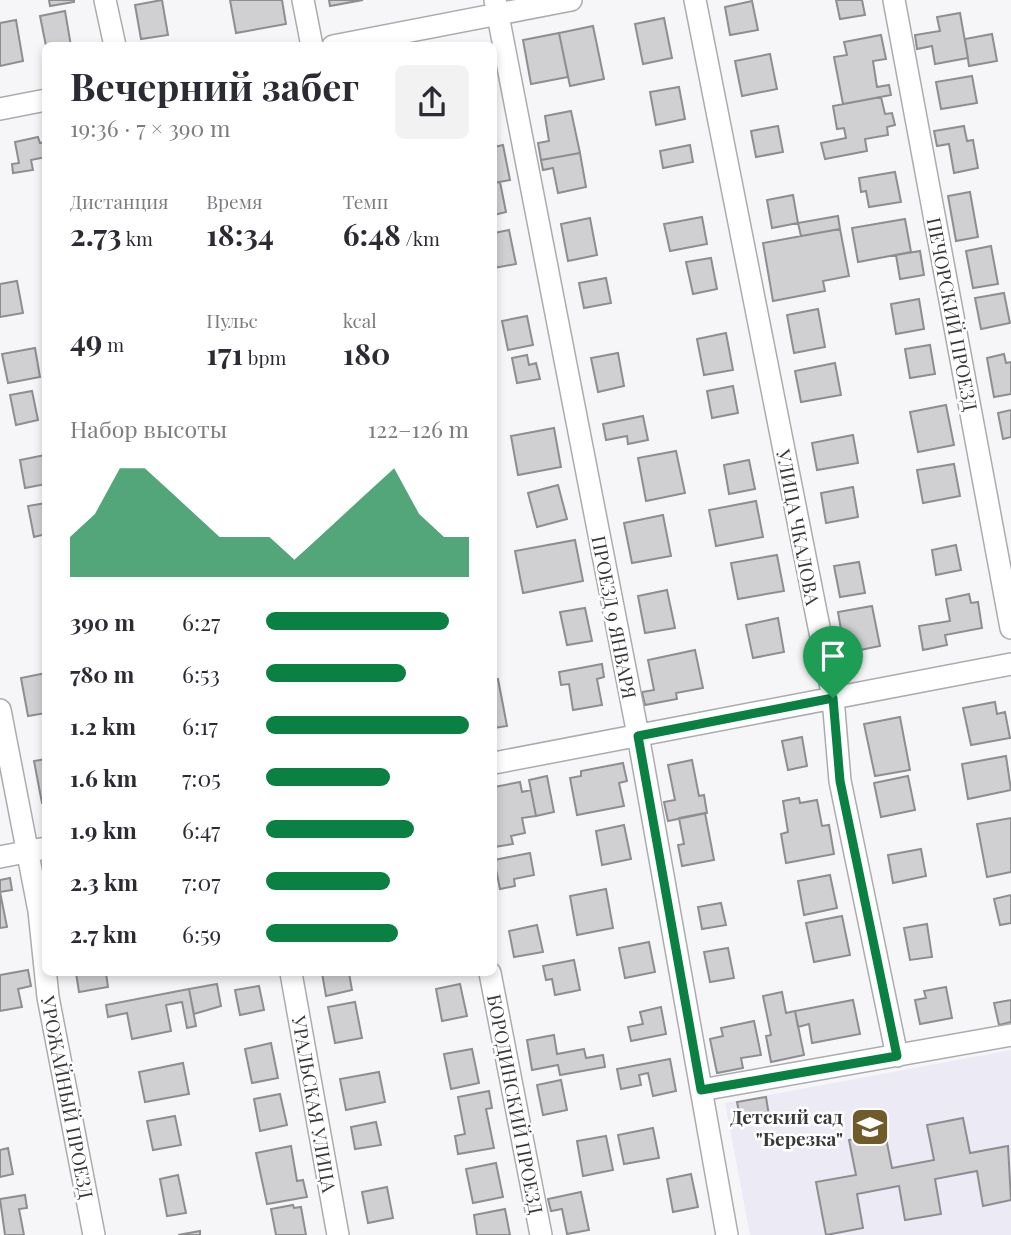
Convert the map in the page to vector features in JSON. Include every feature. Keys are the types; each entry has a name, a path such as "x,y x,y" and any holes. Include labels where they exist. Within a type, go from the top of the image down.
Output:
{"street":[{"path":"105,0 114,42"},
{"path":"303,0 311,42"},
{"path":"349,42 496,7 571,0"},
{"name":"УЛИЦА ЧКАЛОВА","path":"695,0 833,698 840,781 897,1056"},
{"name":"ПЕЧОРСКИЙ ПРОЕЗД","path":"894,0 1011,628"},
{"name":"ПРОЕЗД 9 ЯНВАРЯ","path":"496,7 638,736 727,1235"},
{"path":"0,109 42,101"},
{"path":"497,762 1011,664"},
{"name":"УРОЖАЙНЫЙ ПРОЕЗД","path":"0,710 37,850 42,940"},
{"path":"0,857 37,850"},
{"name":"УРОЖАЙНЫЙ ПРОЕЗД","path":"46,976 94,1235"},
{"name":"УРАЛЬСКАЯ УЛИЦА","path":"292,976 338,1235"},
{"name":"БОРОДИНСКИЙ ПРОЕЗД","path":"491,976 541,1235"},
{"path":"701,1090 1011,1035"}],"shaded area":[{"name":"Детский сад \"Березка\"","path":"1011,1050 1011,1235 750,1235 725,1103"}],"building":[{"path":"49,0 74,0 74,2 50,6"},
{"path":"162,0 168,35 141,39 135,5"},
{"path":"230,0 282,0 286,24 236,33"},
{"path":"329,0 363,0 330,6"},
{"path":"836,0 862,0 865,15 840,19"},
{"path":"752,1 758,30 730,35 725,7"},
{"path":"65,11 70,42 45,42 40,16"},
{"path":"960,13 968,58 935,64 932,46 917,49 915,35 940,31 937,17"},
{"path":"664,18 672,58 643,64 635,24"},
{"path":"16,20 23,61 0,66 0,23"},
{"path":"593,26 604,79 570,86 559,33"},
{"path":"559,33 568,77 531,84 523,40"},
{"path":"992,34 997,61 969,66 965,39"},
{"path":"881,35 886,59 873,61 877,87 889,85 891,95 843,104 834,57 847,55 844,42"},
{"path":"770,54 777,89 742,96 735,61"},
{"path":"972,76 977,103 941,109 936,82"},
{"path":"679,87 685,119 656,125 650,92"},
{"path":"881,97 885,114 892,113 895,125 887,127 888,135 865,139 867,151 825,159 821,143 846,138 844,128 837,129 833,106"},
{"path":"571,111 580,153 541,160 538,143 549,141 545,116"},
{"path":"778,126 783,152 756,157 751,131"},
{"path":"964,126 967,141 973,140 978,168 954,173 949,144 937,146 934,131"},
{"path":"38,137 42,143 42,158 31,160 33,170 13,173 12,164 19,163 15,142"},
{"path":"503,145 510,180 497,182 497,146"},
{"path":"690,145 693,162 663,168 660,151"},
{"path":"580,153 586,187 558,193 553,168 543,170 541,160"},
{"path":"895,172 901,202 869,207 866,191 861,192 859,178"},
{"path":"497,182 500,182 506,212 497,214"},
{"path":"970,192 978,237 956,241 948,196"},
{"path":"793,195 798,223 772,228 767,200"},
{"path":"838,216 840,229 801,236 798,223"},
{"path":"702,217 707,244 670,251 664,224"},
{"path":"590,218 597,255 568,261 561,224"},
{"path":"905,219 911,252 858,262 852,228"},
{"path":"840,229 849,276 823,281 825,291 773,301 763,243"},
{"path":"509,230 516,264 497,267 497,232"},
{"path":"991,246 998,284 973,288 966,251"},
{"path":"920,251 924,275 900,279 896,255"},
{"path":"711,258 717,289 693,294 686,262"},
{"path":"606,278 611,303 584,308 579,283"},
{"path":"17,281 23,313 0,317 0,284"},
{"path":"1004,293 1010,323 981,329 975,298"},
{"path":"919,299 924,329 896,334 891,304"},
{"path":"818,309 825,347 794,353 787,315"},
{"path":"527,316 533,345 508,350 502,321"},
{"path":"726,333 733,370 704,375 697,339"},
{"path":"930,345 935,374 910,378 905,349"},
{"path":"35,348 40,377 8,383 2,354"},
{"path":"618,353 624,386 598,392 591,358"},
{"path":"1004,354 1006,363 1011,362 1011,394 994,397 987,358"},
{"path":"527,355 529,365 536,363 540,379 517,383 512,358"},
{"path":"835,363 841,395 801,402 795,371"},
{"path":"733,386 738,413 712,418 707,391"},
{"path":"32,391 38,420 16,425 10,395"},
{"path":"946,405 954,445 918,452 910,412"},
{"path":"1011,410 1011,437 1003,439 998,413"},
{"path":"643,416 648,440 628,444 627,436 606,440 603,424"},
{"path":"554,428 561,467 518,475 511,436"},
{"path":"853,435 858,463 817,470 812,443"},
{"path":"676,451 685,493 646,501 638,458"},
{"path":"42,456 42,485 25,488 20,460"},
{"path":"749,460 755,489 729,494 724,465"},
{"path":"954,464 960,496 923,503 917,470"},
{"path":"558,485 567,519 537,527 528,493"},
{"path":"853,487 858,517 826,523 821,493"},
{"path":"756,501 763,537 716,546 709,510"},
{"path":"42,504 42,535 34,537 28,506"},
{"path":"663,515 671,556 632,563 624,523"},
{"path":"575,540 583,581 523,593 515,551"},
{"path":"956,545 961,570 936,575 932,550"},
{"path":"777,555 784,591 738,599 731,563"},
{"path":"859,562 865,593 840,597 834,566"},
{"path":"667,590 675,628 645,633 638,596"},
{"path":"969,594 971,603 978,602 982,628 945,635 947,645 923,650 919,626 950,621 946,599"},
{"path":"872,606 880,646 845,653 838,612"},
{"path":"585,608 592,641 567,645 560,612"},
{"path":"778,618 784,652 753,658 746,625"},
{"path":"695,650 703,688 676,693 677,699 645,705 642,692 654,690 648,660"},
{"path":"602,664 604,677 597,679 602,705 573,710 569,684 561,685 559,672"},
{"path":"42,674 42,714 28,716 21,678"},
{"path":"497,679 507,726 497,728"},
{"path":"995,702 997,714 1005,712 1010,738 971,745 963,708"},
{"path":"900,717 910,770 875,776 864,724"},
{"path":"802,737 807,766 788,770 782,741"},
{"path":"1006,756 1011,790 968,799 962,764"},
{"path":"42,760 42,803 34,761"},
{"path":"692,760 699,796 704,795 707,813 668,821 664,802 675,800 668,765"},
{"path":"623,763 627,781 619,783 624,806 577,815 570,778 581,776 581,771"},
{"path":"547,776 554,812 536,816 529,780"},
{"path":"908,776 915,810 881,817 874,783"},
{"path":"520,782 522,792 531,790 536,816 522,818 525,833 511,836 513,844 497,847 497,786"},
{"path":"799,798 800,803 817,800 822,826 829,825 834,854 786,863 781,834 788,832 783,801"},
{"path":"705,813 714,860 682,866 678,845 684,844 679,818"},
{"path":"1011,818 1011,872 987,877 977,824"},
{"path":"624,825 631,859 602,865 596,831"},
{"path":"921,849 926,876 893,883 888,855"},
{"path":"530,853 534,875 514,879 515,886 500,889 497,859"},
{"path":"830,875 837,908 804,915 798,881"},
{"path":"10,878 12,890 0,892 0,880"},
{"path":"606,889 613,928 577,935 570,896"},
{"path":"0,892 7,927 0,928"},
{"path":"1011,895 1011,923 1000,925 994,899"},
{"path":"721,903 726,925 702,929 698,907"},
{"path":"842,916 850,955 814,962 806,923"},
{"path":"927,924 932,957 910,960 904,928"},
{"path":"537,925 543,952 514,957 509,931"},
{"path":"649,942 655,972 625,978 619,948"},
{"path":"728,948 734,978 710,982 704,952"},
{"path":"574,960 580,990 555,995 552,979 546,980 543,966"},
{"path":"28,970 31,986 18,989 22,1007 0,1011 0,975"},
{"path":"76,976 106,976 108,987 79,992"},
{"path":"323,976 350,976 352,990 326,996"},
{"path":"217,984 221,1006 194,1014 189,989"},
{"path":"460,984 467,1016 442,1021 436,989"},
{"path":"259,986 264,1010 240,1015 235,990"},
{"path":"946,987 952,1018 920,1024 915,1000 926,998 924,991"},
{"path":"189,989 196,1026 187,1028 182,1002 166,1005 171,1031 132,1039 127,1013 108,1017 106,1005"},
{"path":"782,992 786,1013 795,1011 804,1055 771,1062 766,1036 771,1035 763,996"},
{"path":"853,1000 860,1034 812,1043 809,1024 798,1027 795,1011"},
{"path":"1011,1000 1011,1022 999,1025 994,1003"},
{"path":"355,1002 362,1038 335,1043 328,1007"},
{"path":"661,1007 666,1034 631,1041 628,1027 643,1024 640,1012"},
{"path":"754,1021 761,1055 741,1058 743,1068 717,1073 710,1039 723,1036 721,1028"},
{"path":"554,1035 557,1054 584,1049 586,1058 603,1055 605,1067 560,1075 558,1065 532,1070 527,1040"},
{"path":"271,1043 278,1078 252,1083 245,1049"},
{"path":"472,1049 479,1083 451,1089 444,1054"},
{"path":"670,1059 676,1091 653,1096 648,1073 639,1075 641,1085 621,1089 617,1069"},
{"path":"183,1063 189,1094 145,1102 139,1072"},
{"path":"379,1072 385,1102 346,1110 340,1079"},
{"path":"561,1080 567,1110 543,1115 537,1085"},
{"path":"489,1091 492,1108 486,1109 494,1148 458,1154 455,1136 465,1134 458,1097"},
{"path":"280,1094 287,1125 260,1131 254,1099"},
{"path":"766,1097 769,1116 741,1122 737,1102"},
{"path":"175,1116 181,1145 153,1150 147,1121"},
{"path":"963,1118 970,1153 1008,1146 1011,1200 983,1206 977,1171 935,1179 941,1214 905,1220 899,1186 857,1194 863,1228 826,1235 816,1182 856,1175 849,1140 885,1133 892,1168 934,1160 927,1125"},
{"path":"376,1122 381,1145 355,1149 351,1127"},
{"path":"653,1128 659,1158 624,1164 618,1135"},
{"path":"606,1136 613,1170 583,1176 577,1141"},
{"path":"291,1146 297,1181 303,1180 307,1197 267,1204 256,1153"},
{"path":"8,1148 13,1174 0,1177 0,1150"},
{"path":"496,1163 503,1197 473,1203 466,1169"},
{"path":"691,1174 698,1207 673,1212 667,1179"},
{"path":"178,1175 186,1213 167,1216 160,1179"},
{"path":"387,1187 393,1218 368,1223 362,1192"},
{"path":"581,1192 589,1230 567,1234 562,1209 551,1211 548,1199"},
{"path":"25,1195 27,1208 19,1209 24,1235 5,1235 0,1199"},
{"path":"293,1205 294,1208 301,1207 306,1235 276,1235 271,1209"},
{"path":"505,1209 510,1235 477,1235 474,1215"},
{"path":"200,1231 200,1235 178,1235"}],"place":[{"name":"Детский сад \"Березка\"","path":"870,1127"}],"route":[{"path":"833,698 840,781 897,1056 701,1090 638,736 833,698"}]}
